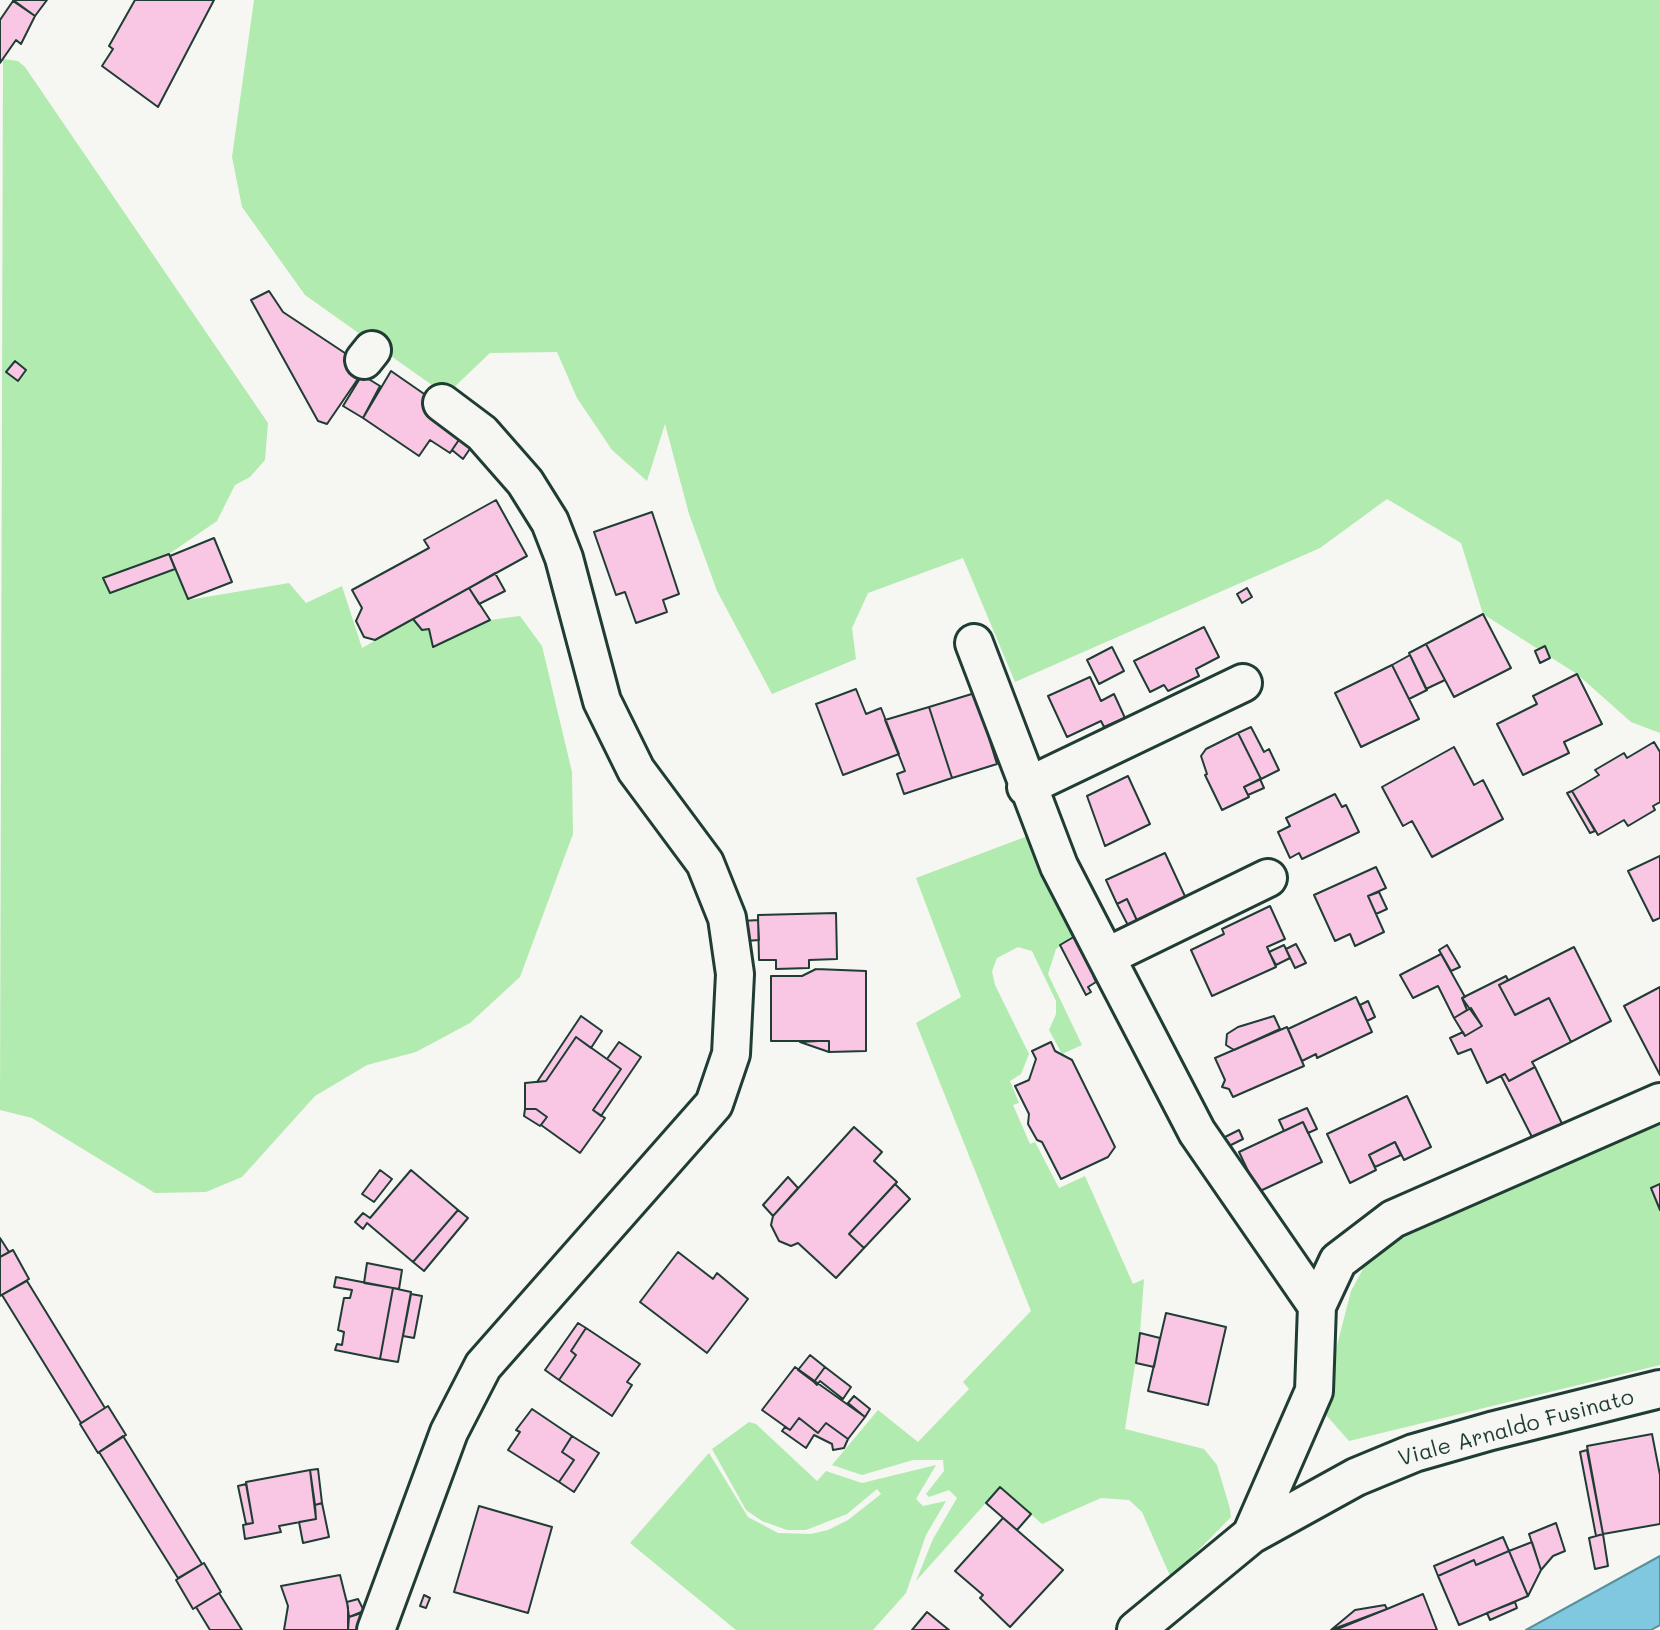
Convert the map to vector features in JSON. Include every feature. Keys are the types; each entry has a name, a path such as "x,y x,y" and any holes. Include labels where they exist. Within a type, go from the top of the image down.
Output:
{"street":[{"path":"376,1630 449,1432 483,1366 714,1104 731,1054 735,974 727,918 705,863 636,770 602,701 564,558 550,522 525,482 482,433 442,403"},
{"path":"974,643 1026,787 1059,866 1106,957 1197,1132 1317,1306"},
{"path":"1026,787 1243,683"},
{"path":"1106,957 1268,878"},
{"path":"1251,1535 1314,1391 1317,1306 1338,1261 1393,1219 1660,1102"},
{"name":"Viale Arnaldo Fusinato","path":"1136,1630 1251,1535 1330,1490 1414,1453 1660,1389"}],"green space":[{"path":"254,0 1660,0 1660,733 1631,722 1577,674 1483,614 1461,543 1387,499 1320,548 1015,682 963,558 868,593 852,628 856,659 772,694 717,591 689,514 665,424 647,481 612,450 577,398 557,352 490,353 446,395 305,295 242,207 232,157"},
{"path":"3,59 18,61 25,67 268,423 265,460 250,477 235,485 217,521 169,554 104,578 110,593 175,569 188,600 289,583 306,603 342,586 362,648 413,619 422,629 429,629 433,647 490,620 520,616 542,646 572,772 573,834 520,977 470,1023 416,1052 367,1065 315,1096 242,1177 206,1192 155,1193 32,1118 0,1110"},
{"path":"1033,834 1077,935 1056,949 1048,974 1082,1045 1062,1054 1049,1030 1056,1014 1056,1001 1032,951 1018,947 997,958 992,971 995,985 1029,1054 1021,1074 1010,1081 1019,1103 1013,1105 1030,1144 1035,1142 1059,1188 1085,1176 1133,1284 1144,1279 1140,1333 1125,1429 1204,1449 1217,1465 1230,1509 1231,1517 1171,1578 1142,1512 1129,1500 1101,1498 1042,1524 1000,1487 916,1581 933,1539 957,1498 949,1490 929,1497 926,1494 944,1471 943,1460 913,1460 862,1475 832,1465 878,1410 918,1442 969,1389 963,1382 1031,1311 916,1023 961,997 916,878"},
{"path":"1660,1125 1660,1365 1349,1441 1326,1415 1328,1380 1351,1291 1370,1256 1408,1228"},
{"path":"749,1422 756,1424 817,1481 826,1471 862,1483 936,1465 916,1499 923,1506 946,1501 926,1535 906,1593 873,1630 736,1630 630,1543 709,1453 748,1517 778,1533 811,1534 828,1530 848,1520 881,1494 877,1489 847,1514 806,1530 787,1530 762,1521 746,1510 712,1449"}],"water":[{"path":"1660,1556 1660,1625 1651,1630 1526,1630"}],"building":[{"path":"13,0 47,0 35,16"},
{"path":"135,0 214,0 158,107 102,66 113,49 109,46"},
{"path":"13,1 35,16 21,44 16,40 0,63 0,20"},
{"path":"269,291 283,312 366,367 327,424 318,421 251,300"},
{"path":"15,361 26,370 18,381 6,372"},
{"path":"391,371 469,425 450,453 430,440 419,456 363,418"},
{"path":"362,375 380,386 363,418 343,406"},
{"path":"467,428 478,437 463,459 452,450"},
{"path":"496,500 527,556 375,640 364,637 356,621 362,608 352,590 429,548 424,540"},
{"path":"652,512 679,594 663,600 667,612 636,623 625,592 616,595 594,532"},
{"path":"214,538 232,582 188,599 170,556"},
{"path":"169,554 175,569 110,593 103,578"},
{"path":"495,573 505,591 479,604 469,588"},
{"path":"469,588 490,620 433,647 429,629 422,630 413,619"},
{"path":"1247,588 1252,597 1242,603 1237,594"},
{"path":"1483,614 1511,668 1454,697 1426,644"},
{"path":"1204,627 1219,657 1196,669 1199,676 1168,691 1164,685 1150,692 1134,661"},
{"path":"1426,644 1445,680 1426,689 1409,653"},
{"path":"1545,646 1550,658 1540,663 1535,651"},
{"path":"1112,647 1124,671 1099,684 1087,660"},
{"path":"1410,655 1427,690 1409,699 1392,665"},
{"path":"1392,665 1419,719 1361,747 1335,693"},
{"path":"1577,674 1602,724 1564,742 1569,753 1523,775 1497,724 1537,704 1533,696"},
{"path":"1090,677 1101,701 1114,694 1125,718 1104,727 1101,721 1067,737 1048,696"},
{"path":"856,689 866,714 881,708 899,754 843,775 816,704"},
{"path":"975,693 997,764 952,778 929,707"},
{"path":"929,707 952,778 904,794 897,774 905,771 885,720"},
{"path":"1251,727 1264,752 1269,749 1279,770 1261,779 1238,733"},
{"path":"1238,733 1261,779 1244,787 1249,797 1222,810 1205,775 1201,756 1206,749"},
{"path":"1654,742 1660,752 1660,802 1653,806 1655,810 1628,826 1624,820 1598,835 1572,791 1599,775 1595,770 1624,753 1627,758"},
{"path":"1454,747 1474,785 1483,780 1503,819 1432,857 1412,821 1403,826 1382,787"},
{"path":"1128,776 1150,824 1105,846 1087,796"},
{"path":"1260,779 1264,788 1248,795 1244,787"},
{"path":"1572,791 1595,831 1590,833 1567,793"},
{"path":"1335,794 1342,807 1346,805 1359,832 1302,859 1299,853 1290,858 1278,832 1290,826 1286,818"},
{"path":"1165,853 1189,905 1140,927 1127,899 1117,904 1106,880"},
{"path":"1660,856 1660,918 1653,921 1628,871"},
{"path":"1376,867 1386,888 1368,896 1384,932 1355,946 1350,934 1335,941 1314,895"},
{"path":"1379,892 1387,909 1376,914 1368,896"},
{"path":"1127,899 1140,927 1133,935 1117,904"},
{"path":"1270,906 1285,939 1267,947 1276,967 1212,996 1191,950 1224,934 1222,929"},
{"path":"836,913 837,959 809,960 809,968 776,969 776,960 759,960 758,915"},
{"path":"758,920 759,940 745,941 743,921"},
{"path":"1077,935 1097,974 1093,975 1096,982 1088,987 1091,992 1086,995 1060,945"},
{"path":"1296,944 1306,963 1295,968 1286,949"},
{"path":"1284,945 1290,958 1276,965 1269,952"},
{"path":"1447,945 1460,967 1451,971 1439,950"},
{"path":"1574,947 1611,1021 1571,1042 1549,998 1515,1015 1499,985"},
{"path":"1441,954 1465,997 1462,998 1467,1010 1454,1018 1438,986 1413,998 1400,975"},
{"path":"816,969 866,971 866,1051 829,1052 829,1041 771,1041 771,976 802,976"},
{"path":"1506,976 1508,980 1499,985 1515,1015 1549,998 1571,1042 1532,1062 1535,1067 1509,1081 1505,1074 1487,1083 1471,1049 1458,1054 1450,1038 1463,1032 1465,1036 1482,1026 1462,998"},
{"path":"1660,987 1660,1075 1624,1006"},
{"path":"1356,997 1372,1032 1317,1058 1316,1054 1302,1061 1288,1029"},
{"path":"1368,1001 1375,1017 1367,1021 1360,1005"},
{"path":"1471,1008 1482,1026 1465,1036 1454,1018"},
{"path":"581,1016 602,1031 591,1048 576,1037 546,1081 537,1082"},
{"path":"1274,1016 1280,1029 1234,1050 1226,1045 1227,1034 1238,1027"},
{"path":"1287,1027 1304,1066 1233,1097 1229,1089 1222,1087 1225,1080 1215,1058"},
{"path":"576,1037 621,1069 593,1110 605,1118 580,1153 541,1125 547,1117 536,1109 525,1109 525,1083 546,1081"},
{"path":"818,1041 829,1041 829,1052 800,1042"},
{"path":"619,1042 641,1057 601,1116 593,1110 621,1069 607,1059"},
{"path":"1051,1042 1055,1051 1072,1060 1115,1147 1108,1157 1061,1179 1042,1142 1037,1140 1028,1124 1029,1114 1015,1086 1029,1080 1036,1059 1032,1051"},
{"path":"1535,1067 1565,1130 1536,1145 1501,1076 1505,1074 1509,1081"},
{"path":"1407,1096 1431,1147 1404,1160 1395,1142 1369,1155 1376,1170 1350,1183 1327,1134"},
{"path":"1307,1108 1317,1129 1308,1133 1303,1122 1284,1131 1279,1120"},
{"path":"525,1109 536,1109 547,1117 540,1126 524,1116"},
{"path":"1303,1122 1322,1162 1258,1192 1239,1152"},
{"path":"854,1127 882,1152 874,1161 897,1182 849,1234 864,1248 836,1278 798,1243 791,1246 779,1241 771,1225 773,1216"},
{"path":"1239,1130 1243,1139 1227,1147 1223,1138"},
{"path":"1395,1142 1401,1155 1375,1167 1369,1155"},
{"path":"380,1170 392,1179 374,1202 362,1194"},
{"path":"411,1170 458,1210 413,1262 367,1223 363,1229 355,1222 363,1213 370,1218"},
{"path":"788,1177 798,1188 773,1216 763,1205"},
{"path":"895,1184 910,1199 864,1248 849,1234"},
{"path":"1660,1184 1660,1210 1651,1188"},
{"path":"458,1210 468,1218 424,1271 413,1262"},
{"path":"0,1238 9,1252 0,1257"},
{"path":"13,1250 29,1279 0,1296 0,1257"},
{"path":"678,1252 713,1279 717,1273 748,1299 707,1353 640,1302"},
{"path":"367,1263 402,1270 399,1289 364,1283"},
{"path":"336,1277 393,1288 380,1359 335,1350 337,1344 342,1345 344,1332 338,1330 344,1298 350,1298 352,1290 334,1287"},
{"path":"27,1281 105,1408 81,1423 2,1295"},
{"path":"393,1288 411,1292 398,1362 380,1359"},
{"path":"411,1294 422,1296 414,1338 403,1336"},
{"path":"1166,1313 1226,1327 1208,1405 1148,1391"},
{"path":"578,1323 586,1328 571,1351 576,1355 559,1380 545,1370"},
{"path":"586,1328 640,1364 627,1382 632,1385 612,1416 559,1380 576,1355 571,1351"},
{"path":"1140,1333 1160,1338 1154,1367 1136,1363"},
{"path":"810,1355 825,1367 814,1382 798,1370"},
{"path":"795,1367 865,1417 848,1439 826,1423 818,1433 799,1418 790,1430 762,1410"},
{"path":"825,1367 851,1387 843,1399 820,1381 817,1385 814,1382"},
{"path":"854,1396 870,1409 865,1417 848,1403"},
{"path":"108,1406 126,1435 98,1453 80,1424"},
{"path":"532,1409 572,1436 562,1452 574,1460 559,1482 508,1450 520,1432 516,1430"},
{"path":"799,1418 818,1433 826,1423 848,1439 844,1448 833,1450 832,1444 814,1435 806,1448 782,1431 785,1427 790,1430"},
{"path":"1652,1434 1660,1475 1660,1524 1603,1534 1587,1446"},
{"path":"123,1436 202,1564 178,1578 99,1452"},
{"path":"572,1436 599,1453 574,1492 559,1482 574,1460 562,1452"},
{"path":"1587,1450 1603,1534 1596,1536 1580,1452"},
{"path":"318,1469 322,1503 315,1505 310,1470"},
{"path":"310,1470 316,1519 279,1526 281,1532 245,1539 243,1525 253,1523 246,1482"},
{"path":"246,1484 253,1523 246,1524 238,1486"},
{"path":"1000,1487 1031,1514 1017,1530 986,1503"},
{"path":"322,1503 329,1537 303,1543 299,1522 316,1519 315,1505"},
{"path":"479,1506 552,1527 528,1613 454,1592"},
{"path":"1003,1518 1063,1570 1010,1627 980,1598 983,1595 955,1571"},
{"path":"1556,1523 1565,1551 1553,1556 1541,1570 1529,1534"},
{"path":"1603,1534 1608,1566 1595,1569 1589,1538"},
{"path":"1503,1537 1509,1551 1476,1565 1474,1560 1438,1576 1434,1566"},
{"path":"1532,1542 1541,1570 1528,1596 1509,1551"},
{"path":"1509,1551 1528,1596 1459,1625 1438,1576 1474,1560 1476,1565"},
{"path":"204,1563 221,1592 193,1609 176,1580"},
{"path":"340,1575 348,1607 348,1630 284,1630 288,1606 281,1586"},
{"path":"219,1593 242,1630 210,1630 196,1607"},
{"path":"1423,1594 1437,1630 1335,1630 1387,1609"},
{"path":"424,1595 430,1598 426,1608 420,1606"},
{"path":"358,1599 364,1611 349,1617 347,1602"},
{"path":"1515,1602 1517,1608 1490,1620 1487,1613"},
{"path":"1385,1605 1387,1609 1331,1630 1355,1610"},
{"path":"368,1611 364,1630 348,1630 349,1617"},
{"path":"927,1612 949,1630 912,1630"}]}
